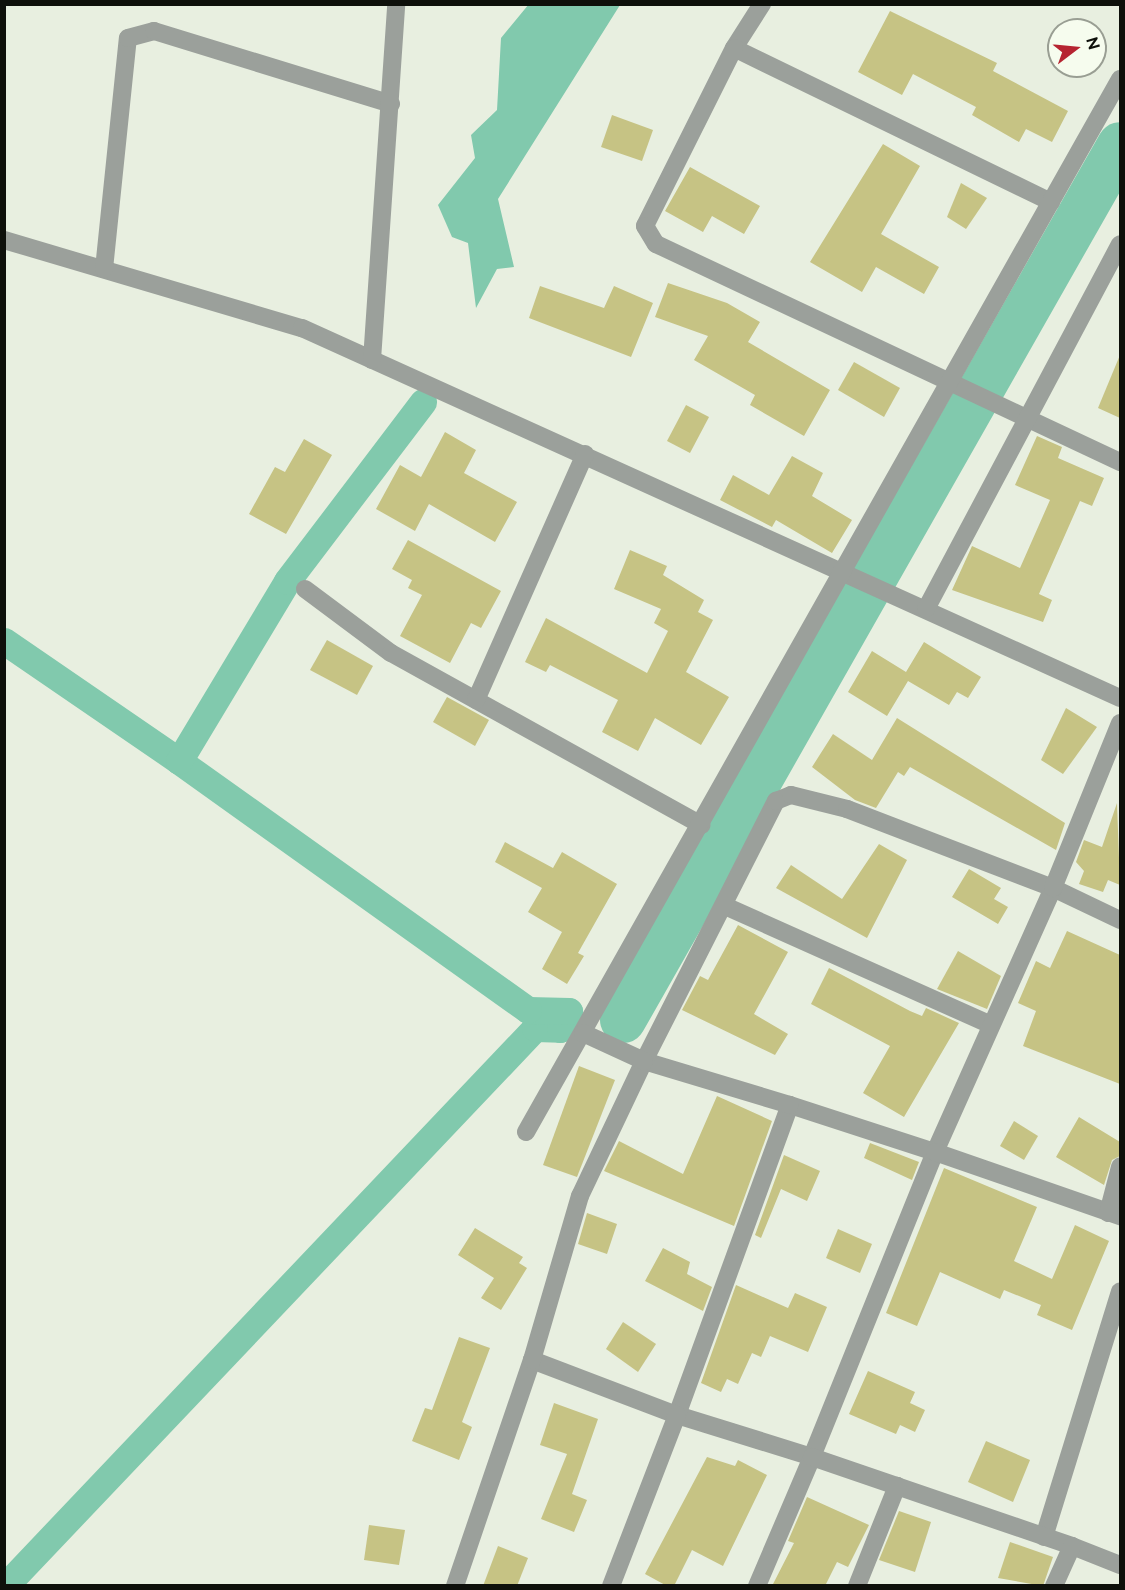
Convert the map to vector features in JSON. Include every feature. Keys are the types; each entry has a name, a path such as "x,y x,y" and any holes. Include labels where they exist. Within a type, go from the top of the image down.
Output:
{"street":[{"path":"372,360 396,4"},
{"path":"762,4 734,48 645,226 656,244 952,380 1024,419 1120,462"},
{"path":"104,269 128,38 154,30 391,104"},
{"path":"734,48 1052,202"},
{"path":"526,1132 845,572 1120,79"},
{"path":"4,240 302,328 585,454 1120,698"},
{"path":"926,609 1024,419 1120,244"},
{"path":"476,700 585,454"},
{"path":"305,589 391,653 701,825"},
{"path":"757,1586 813,1458 935,1152 1053,888 1120,723"},
{"path":"455,1586 532,1360 580,1196 644,1061 725,906 776,801 791,795 847,809 1053,888 1120,920"},
{"path":"725,906 991,1025"},
{"path":"583,1033 644,1061 935,1152 1114,1214 1120,1167"},
{"path":"611,1586 677,1415 790,1105"},
{"path":"1044,1537 1120,1292"},
{"path":"532,1360 677,1415 897,1486 1072,1546 1120,1565"},
{"path":"857,1586 897,1486"},
{"path":"1054,1586 1072,1546"}],"shaded area":[{"path":"529,4 620,5 498,199 514,267 497,269 476,308 468,243 452,237 438,205 475,158 471,135 497,110 501,38"}],"building":[{"path":"890,11 997,63 993,71 1068,111 1052,142 1026,129 1019,142 972,115 976,107 913,74 902,95 858,72"},
{"path":"612,115 653,130 642,161 601,147"},
{"path":"883,144 920,166 881,234 939,267 924,294 876,267 862,292 810,262"},
{"path":"690,167 760,206 744,234 712,216 703,232 665,211"},
{"path":"961,183 987,198 966,229 947,217"},
{"path":"668,283 727,303 760,322 748,342 830,390 804,436 750,405 755,395 694,360 708,336 655,317"},
{"path":"540,286 604,308 614,286 653,303 631,357 529,318"},
{"path":"1120,355 1120,418 1098,408"},
{"path":"854,362 900,388 884,417 838,390"},
{"path":"686,405 709,417 690,453 667,441"},
{"path":"445,432 476,450 464,473 517,502 495,542 429,504 415,531 376,509 400,465 421,477"},
{"path":"1037,436 1062,447 1058,458 1104,478 1092,506 1080,501 1039,594 1052,600 1043,622 952,590 972,546 1020,568 1050,500 1015,485"},
{"path":"304,439 332,455 286,534 249,514 275,467 285,472"},
{"path":"792,456 823,473 812,496 852,520 832,553 776,520 772,527 720,500 733,475 769,495"},
{"path":"408,540 501,591 481,628 471,623 450,663 400,636 422,595 408,588 412,580 392,569"},
{"path":"630,550 667,566 663,575 704,600 698,612 713,620 686,672 729,697 701,745 655,718 638,751 602,732 618,700 550,665 546,672 525,662 546,618 647,673 668,631 654,623 661,609 614,589"},
{"path":"327,640 373,666 357,695 310,670"},
{"path":"924,642 981,677 968,698 957,692 949,705 908,681 887,716 848,692 872,651 906,672"},
{"path":"447,697 489,720 475,746 433,722"},
{"path":"1066,708 1097,727 1063,774 1041,760"},
{"path":"897,718 1065,823 1056,850 910,767 904,776 898,772 876,808 855,800 812,767 833,734 872,760"},
{"path":"1117,803 1120,885 1108,880 1103,892 1079,884 1084,871 1076,862 1084,840 1102,847"},
{"path":"505,842 553,868 562,852 617,884 578,953 584,956 567,984 542,969 562,932 528,912 542,888 495,862"},
{"path":"879,844 907,860 867,938 776,888 791,865 842,899"},
{"path":"969,869 1001,888 994,899 1008,907 998,924 952,897"},
{"path":"738,925 788,952 754,1014 788,1034 775,1055 682,1010 700,976 708,980"},
{"path":"1067,931 1120,955 1120,1084 1023,1046 1036,1011 1018,1003 1036,961 1050,968"},
{"path":"958,951 1001,976 987,1009 937,989"},
{"path":"829,968 910,1011 922,1016 926,1008 959,1023 904,1117 863,1093 890,1046 811,1004"},
{"path":"579,1066 615,1080 577,1177 543,1165"},
{"path":"717,1096 772,1121 734,1226 604,1171 619,1141 683,1174"},
{"path":"1079,1117 1120,1142 1120,1156 1112,1160 1104,1185 1056,1157"},
{"path":"1014,1121 1038,1136 1024,1160 1000,1146"},
{"path":"870,1143 919,1162 912,1180 864,1158"},
{"path":"784,1155 820,1171 807,1201 781,1189 761,1238 755,1235"},
{"path":"944,1168 1037,1207 1014,1261 1052,1279 1075,1225 1109,1241 1072,1330 1037,1315 1041,1305 1004,1290 1000,1299 940,1272 917,1326 886,1313"},
{"path":"587,1213 617,1224 607,1254 578,1244"},
{"path":"475,1228 523,1257 519,1263 527,1268 501,1310 481,1298 494,1278 458,1255"},
{"path":"838,1229 872,1244 860,1273 826,1258"},
{"path":"663,1248 690,1262 687,1274 712,1287 703,1311 645,1281"},
{"path":"736,1285 788,1308 795,1293 827,1307 808,1352 770,1336 761,1357 752,1353 738,1384 727,1379 721,1392 701,1383"},
{"path":"623,1322 656,1344 638,1372 606,1349"},
{"path":"459,1337 490,1348 462,1422 472,1427 459,1460 412,1441 425,1408 432,1410"},
{"path":"868,1371 915,1392 910,1403 925,1410 915,1432 900,1425 896,1434 849,1414"},
{"path":"554,1403 598,1419 572,1494 587,1500 574,1532 541,1519 567,1454 540,1445"},
{"path":"986,1441 1030,1460 1013,1502 968,1482"},
{"path":"707,1457 735,1466 738,1460 767,1475 723,1566 692,1550 674,1586 667,1586 645,1574"},
{"path":"807,1497 869,1525 848,1567 837,1562 825,1586 772,1586 794,1543 788,1541"},
{"path":"899,1511 931,1522 915,1572 879,1560"},
{"path":"369,1525 405,1530 399,1565 364,1560"},
{"path":"1010,1542 1053,1557 1043,1586 998,1578"},
{"path":"498,1546 528,1558 517,1586 483,1586"}],"waterway":[{"path":"623,1020 1120,145"},
{"path":"5,1586 535,1028 560,1029 569,1011 528,1010 179,761 287,581 423,402"},
{"path":"4,641 179,761"}]}
